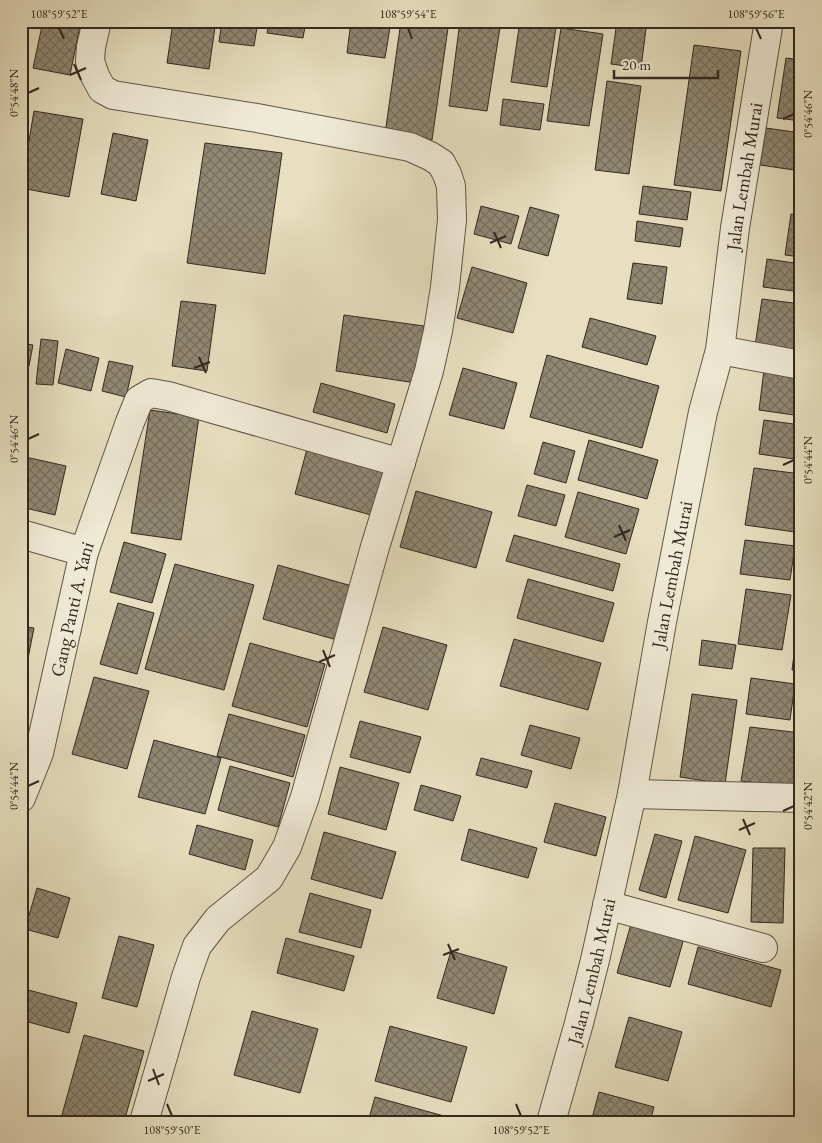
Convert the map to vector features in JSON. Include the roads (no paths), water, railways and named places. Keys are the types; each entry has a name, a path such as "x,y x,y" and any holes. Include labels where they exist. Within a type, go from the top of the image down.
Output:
{"street":[{"path":"96,21 90,62 102,89 113,95 258,118 410,147 441,163 451,186 452,220 445,287 429,371 375,547 305,797 287,847 269,878 218,919 197,946 186,977 144,1122"},
{"name":"Jalan Lembah Murai","path":"551,1122 580,1023 632,794 662,622 703,412 720,350 736,228 769,21"},
{"path":"720,350 801,365"},
{"name":"Gang Panti A. Yani","path":"21,798 39,753 84,552 139,400 151,393 168,396 401,463"},
{"path":"21,534 84,552"},
{"path":"632,794 801,798"},
{"path":"607,905 764,948"}]}
